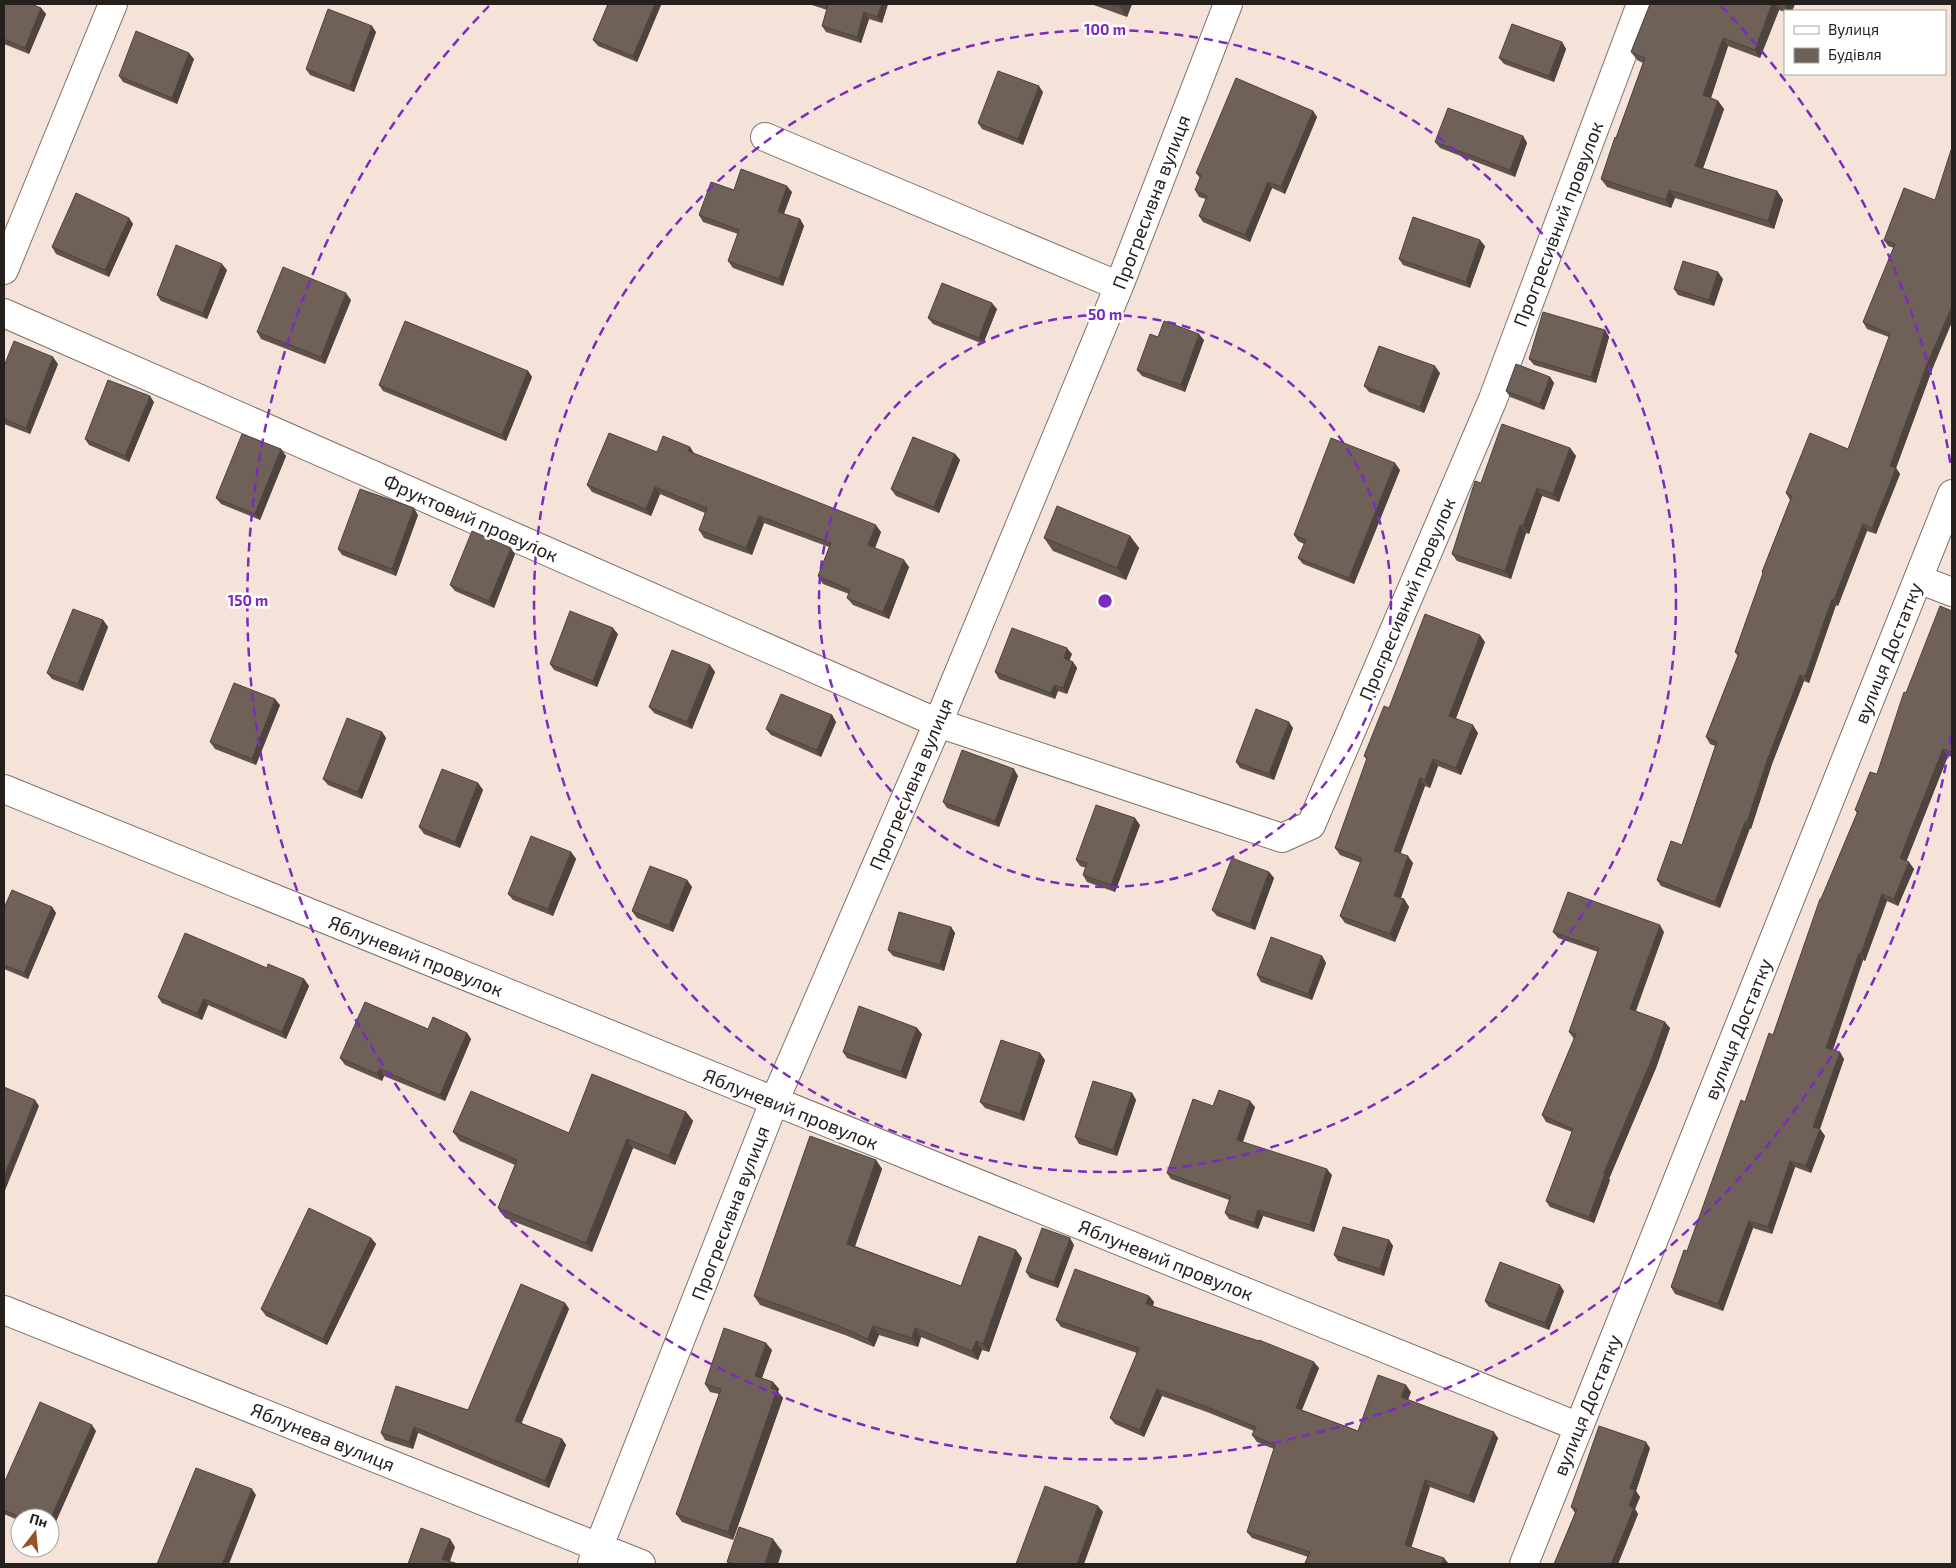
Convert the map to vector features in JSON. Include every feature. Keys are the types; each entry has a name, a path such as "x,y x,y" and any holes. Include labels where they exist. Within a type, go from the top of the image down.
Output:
{"street":[{"path":"4,270 113,4"},
{"name":"Прогресивна вулиця","path":"596,1556 774,1102 938,723 1119,286 1228,4"},
{"name":"Прогресивний провулок","path":"938,723 1282,838 1311,825 1493,399 1641,4"},
{"path":"765,137 1119,286"},
{"name":"Фруктовий провулок","path":"4,313 938,723"},
{"name":"вулиця Достатку","path":"1524,1564 1952,494"},
{"path":"1918,578 1952,592"},
{"name":"Яблуневий провулок","path":"4,789 1579,1427"},
{"name":"Яблунева вулиця","path":"4,1310 596,1556 642,1564"}],"building":[{"path":"4,4 31,4 41,8 25,48 4,39"},
{"path":"608,4 655,4 633,56 593,40"},
{"path":"823,4 882,4 877,17 864,12 857,37 822,26 828,5"},
{"path":"1650,4 1772,4 1755,50 1723,38 1703,95 1718,101 1695,166 1777,191 1768,221 1669,190 1666,200 1601,179 1645,58 1631,52"},
{"path":"328,9 372,26 350,86 306,69"},
{"path":"1512,24 1562,42 1549,76 1499,58"},
{"path":"136,31 189,53 172,98 119,76"},
{"path":"998,71 1039,86 1018,139 978,123"},
{"path":"1236,78 1313,111 1281,187 1268,182 1245,235 1199,216 1207,196 1195,190 1201,175 1196,173"},
{"path":"1448,108 1523,136 1510,170 1435,142"},
{"path":"1952,147 1952,306 1927,364 1890,466 1896,468 1872,528 1863,524 1834,600 1832,599 1805,677 1800,675 1768,758 1747,822 1745,822 1715,902 1657,880 1671,841 1682,845 1717,742 1706,737 1739,653 1735,652 1762,572 1792,496 1786,493 1810,433 1848,449 1890,334 1863,322 1895,244 1884,240 1904,188 1935,200"},
{"path":"741,169 787,186 778,212 800,219 779,279 728,261 739,230 699,215 711,182 734,190"},
{"path":"76,193 129,218 105,270 52,247"},
{"path":"1413,217 1480,240 1466,282 1399,259"},
{"path":"176,245 222,264 203,313 157,295"},
{"path":"1683,261 1718,272 1709,300 1674,289"},
{"path":"283,267 346,293 321,357 257,332"},
{"path":"942,283 992,303 979,338 928,318"},
{"path":"1543,312 1605,330 1591,377 1529,359"},
{"path":"405,321 528,371 502,435 379,385"},
{"path":"1164,321 1199,334 1181,385 1137,370 1150,334 1158,337"},
{"path":"14,341 53,357 26,428 4,419 4,366"},
{"path":"1379,346 1435,366 1420,407 1364,386"},
{"path":"1516,364 1550,377 1540,404 1506,391"},
{"path":"108,380 150,396 125,456 85,439"},
{"path":"1502,424 1570,448 1553,494 1537,488 1523,526 1520,525 1505,571 1452,554 1475,481 1481,483"},
{"path":"609,433 657,452 663,436 690,447 688,451 876,525 868,545 904,560 883,612 847,598 850,590 818,576 831,543 759,516 746,548 699,530 707,508 655,487 646,509 587,485"},
{"path":"242,434 281,449 255,514 216,498"},
{"path":"913,437 955,454 934,507 891,489"},
{"path":"1331,438 1395,463 1349,578 1298,558 1306,540 1294,535"},
{"path":"360,489 414,508 392,569 338,549"},
{"path":"1057,506 1130,536 1117,568 1044,538"},
{"path":"472,531 511,548 489,601 450,585"},
{"path":"1940,606 1952,611 1952,752 1943,749 1900,858 1909,862 1894,899 1882,894 1861,954 1859,953 1826,1048 1840,1052 1813,1127 1820,1129 1806,1166 1790,1161 1768,1227 1749,1221 1718,1304 1671,1287 1684,1250 1687,1251 1741,1100 1745,1102 1769,1033 1773,1035 1820,899 1858,811 1855,810 1870,772 1877,774 1904,692 1906,693"},
{"path":"73,609 103,620 78,684 47,673"},
{"path":"570,611 613,628 593,681 550,664"},
{"path":"1425,614 1480,635 1449,716 1473,725 1456,768 1433,759 1425,780 1420,778 1394,851 1408,856 1394,896 1404,899 1390,934 1340,916 1362,858 1335,848 1367,758 1364,756 1384,706 1389,708"},
{"path":"1012,628 1067,648 1064,658 1073,662 1063,688 1054,685 1051,693 995,672"},
{"path":"672,650 710,665 687,722 649,707"},
{"path":"234,683 275,699 252,759 210,742"},
{"path":"781,694 832,715 817,750 766,729"},
{"path":"1256,709 1289,722 1269,774 1236,762"},
{"path":"347,718 382,732 358,792 323,779"},
{"path":"962,750 1014,769 995,821 943,802"},
{"path":"442,769 478,783 455,842 419,827"},
{"path":"1096,805 1135,818 1111,885 1083,875 1087,863 1076,860"},
{"path":"531,836 571,852 548,909 508,894"},
{"path":"1232,858 1269,872 1250,924 1212,910"},
{"path":"650,866 687,880 669,926 632,911"},
{"path":"12,890 52,907 24,973 4,965 4,908"},
{"path":"1568,892 1660,925 1630,1009 1665,1022 1651,1061 1604,1173 1589,1217 1546,1201 1573,1129 1542,1115 1576,1034 1569,1032 1599,948 1553,932"},
{"path":"899,912 951,927 940,965 888,950"},
{"path":"185,933 267,968 268,964 304,979 282,1032 204,999 197,1013 158,997"},
{"path":"1271,937 1322,956 1308,994 1257,975"},
{"path":"365,1002 428,1029 433,1017 467,1033 440,1095 380,1069 377,1074 340,1058"},
{"path":"859,1006 917,1028 901,1072 843,1052"},
{"path":"1001,1040 1040,1053 1020,1114 980,1102"},
{"path":"592,1074 686,1112 669,1156 627,1139 586,1243 498,1208 517,1160 453,1132 471,1091 569,1133"},
{"path":"1093,1081 1132,1093 1113,1150 1075,1137"},
{"path":"4,1087 35,1100 4,1176"},
{"path":"1219,1090 1250,1101 1237,1140 1327,1169 1310,1225 1258,1210 1254,1223 1225,1213 1231,1196 1167,1173 1193,1099 1213,1106"},
{"path":"810,1136 876,1160 847,1244 961,1286 979,1236 1016,1250 983,1344 976,1341 972,1351 915,1328 912,1338 873,1326 868,1339 839,1326 754,1296"},
{"path":"309,1208 371,1238 323,1339 261,1309"},
{"path":"1343,1227 1389,1240 1380,1269 1334,1255"},
{"path":"1042,1228 1070,1238 1054,1282 1026,1272"},
{"path":"1500,1262 1560,1285 1545,1323 1485,1301"},
{"path":"1075,1269 1149,1296 1146,1304 1259,1340 1314,1362 1296,1408 1358,1431 1378,1375 1406,1385 1401,1397 1494,1432 1469,1496 1425,1480 1405,1545 1444,1558 1442,1564 1307,1564 1305,1563 1310,1552 1247,1532 1275,1445 1252,1435 1256,1427 1157,1389 1140,1430 1110,1418 1139,1348 1056,1320"},
{"path":"521,1284 565,1303 515,1421 562,1439 545,1481 414,1427 409,1442 381,1433 396,1386 468,1410"},
{"path":"724,1328 766,1343 755,1376 773,1382 771,1388 777,1390 728,1532 676,1514 721,1389 705,1384"},
{"path":"40,1402 92,1425 55,1508 10,1508 10,1513 4,1510 4,1483"},
{"path":"1599,1426 1646,1442 1630,1488 1635,1490 1629,1506 1634,1508 1611,1564 1554,1564 1577,1509 1571,1507"},
{"path":"196,1468 252,1489 222,1564 157,1564"},
{"path":"1045,1486 1098,1506 1077,1564 1016,1564"},
{"path":"739,1527 773,1539 765,1564 735,1564 727,1562"},
{"path":"421,1528 450,1539 442,1559 458,1564 408,1564"}]}
